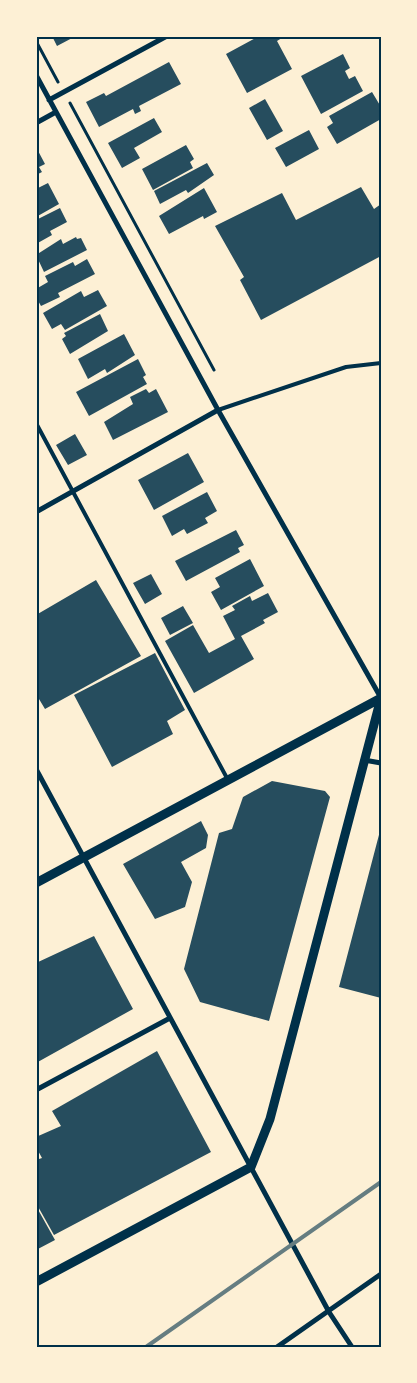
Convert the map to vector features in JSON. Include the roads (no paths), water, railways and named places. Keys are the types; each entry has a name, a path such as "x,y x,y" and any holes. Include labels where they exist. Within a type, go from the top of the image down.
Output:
{"street":[{"path":"50,100 167,36"},
{"path":"36,76 218,410 381,697 272,1113 251,1167 36,1282"},
{"path":"36,123 56,112"},
{"path":"36,512 218,410"},
{"path":"36,884 381,697"},
{"path":"364,760 381,763"},
{"path":"36,769 329,1312 352,1347"},
{"path":"36,1090 170,1018"},
{"path":"277,1347 381,1274"}],"lane":[{"path":"218,410 346,367 381,363"},
{"path":"36,423 228,780"}],"railway":[{"path":"146,1347 381,1182"}]}
